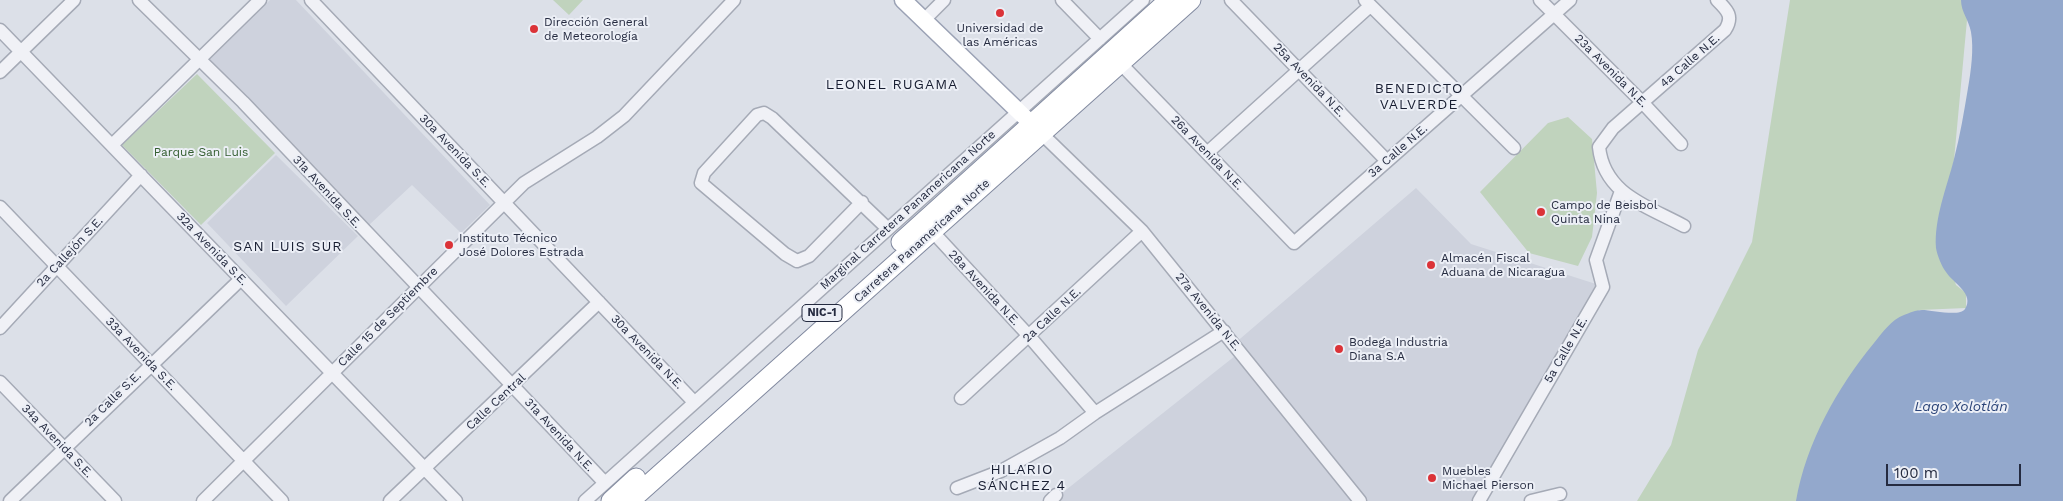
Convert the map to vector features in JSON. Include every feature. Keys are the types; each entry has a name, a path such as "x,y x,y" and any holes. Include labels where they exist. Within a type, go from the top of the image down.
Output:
{"highway":[{"name":"Carretera Panamericana Norte","path":"611,501 1169,0"},
{"name":"Carretera Panamericana Norte","path":"630,501 932,232 1030,123 1121,64 1191,0"}],"main road":[{"path":"903,0 1030,123"}],"street":[{"path":"0,72 74,0"},
{"name":"31a Avenida S.E.","path":"138,0 281,142 513,386"},
{"path":"112,145 260,0"},
{"name":"30a Avenida S.E.","path":"311,0 599,302"},
{"name":"Calle 15 de Septiembre","path":"203,501 504,202 531,178 598,137 624,116 734,0"},
{"path":"924,20 944,0"},
{"path":"1062,0 1100,39"},
{"name":"Marginal Carretera Panamericana Norte","path":"585,501 887,228 1030,123 1100,39 1143,0"},
{"name":"25a Avenida N.E.","path":"1230,0 1386,161"},
{"name":"23a Avenida N.E.","path":"1540,0 1642,102 1681,144"},
{"name":"3a Calle N.E.","path":"1294,243 1570,0"},
{"name":"4a Calle N.E.","path":"1621,191 1605,172 1600,147 1613,128 1725,30 1730,19 1729,13 1717,0"},
{"path":"1207,153 1299,70 1367,3 1514,148"},
{"name":"32a Avenida S.E.","path":"0,30 456,501"},
{"name":"26a Avenida N.E.","path":"1121,64 1294,243"},
{"path":"862,202 809,256 797,261 784,254 702,183 704,173 757,115 764,113 772,118 862,202 887,228"},
{"name":"27a Avenida N.E.","path":"1030,123 1142,231 1360,501"},
{"name":"2a Callejón S.E.","path":"0,328 141,175"},
{"path":"1621,191 1684,226"},
{"name":"5a Calle N.E.","path":"1479,501 1604,286 1596,260 1621,191"},
{"name":"33a Avenida S.E.","path":"0,207 282,501"},
{"name":"2a Calle N.E.","path":"961,398 1142,231"},
{"name":"28a Avenida N.E.","path":"932,232 1029,336 1095,413"},
{"name":"2a Calle S.E.","path":"10,501 63,447 240,279"},
{"name":"Calle Central","path":"390,501 513,386 599,302"},
{"name":"30a Avenida N.E.","path":"599,302 690,406"},
{"path":"957,488 1001,471 1060,438 1095,413 1224,331"},
{"name":"34a Avenida S.E.","path":"0,382 115,501"},
{"name":"31a Avenida N.E.","path":"513,386 605,483"},
{"path":"1531,501 1560,494"}],"shaded area":[{"path":"270,0 296,0 490,205 461,233 412,185 369,225 209,60"},
{"path":"276,155 358,236 286,306 207,223"},
{"path":"1416,188 1471,244 1599,285 1476,501 1361,501 1356,496 1350,501 1052,501 1240,352 1234,344"}],"green space":[{"path":"553,0 583,0 569,15"},
{"path":"1790,0 1967,0 1967,20 1954,160 1938,230 1956,285 1966,293 1966,308 1919,310 1797,501 1637,501 1671,445 1698,350 1752,242"},
{"name":"Parque San Luis","path":"197,74 275,153 201,225 122,145"},
{"path":"1568,117 1592,139 1597,193 1592,237 1578,266 1529,253 1480,192 1548,123"}],"water":[{"name":"Lago Xolotlán","path":"1961,0 2063,0 2063,501 1796,501 1807,458 1825,417 1860,360 1883,331 1895,320 1913,312 1922,310 1958,313 1965,309 1967,304 1965,294 1943,267 1936,248 1939,214 1958,142 1971,67 1971,32"}],"place":[{"name":"Universidad de las Américas","path":"1000,13"},
{"name":"Dirección General de Meteorología","path":"534,29"},
{"name":"Campo de Beisbol Quinta Nina","path":"1541,212"},
{"name":"Instituto Técnico José Dolores Estrada","path":"449,245"},
{"name":"Almacén Fiscal Aduana de Nicaragua","path":"1431,265"},
{"name":"Bodega Industria Diana S.A","path":"1339,349"},
{"name":"Muebles Michael Pierson","path":"1432,478"}],"district":[{"name":"LEONEL RUGAMA","path":"892,85"},
{"name":"BENEDICTO VALVERDE","path":"1419,98"},
{"name":"SAN LUIS SUR","path":"288,247"},
{"name":"HILARIO SÁNCHEZ 4","path":"1022,478"}]}
